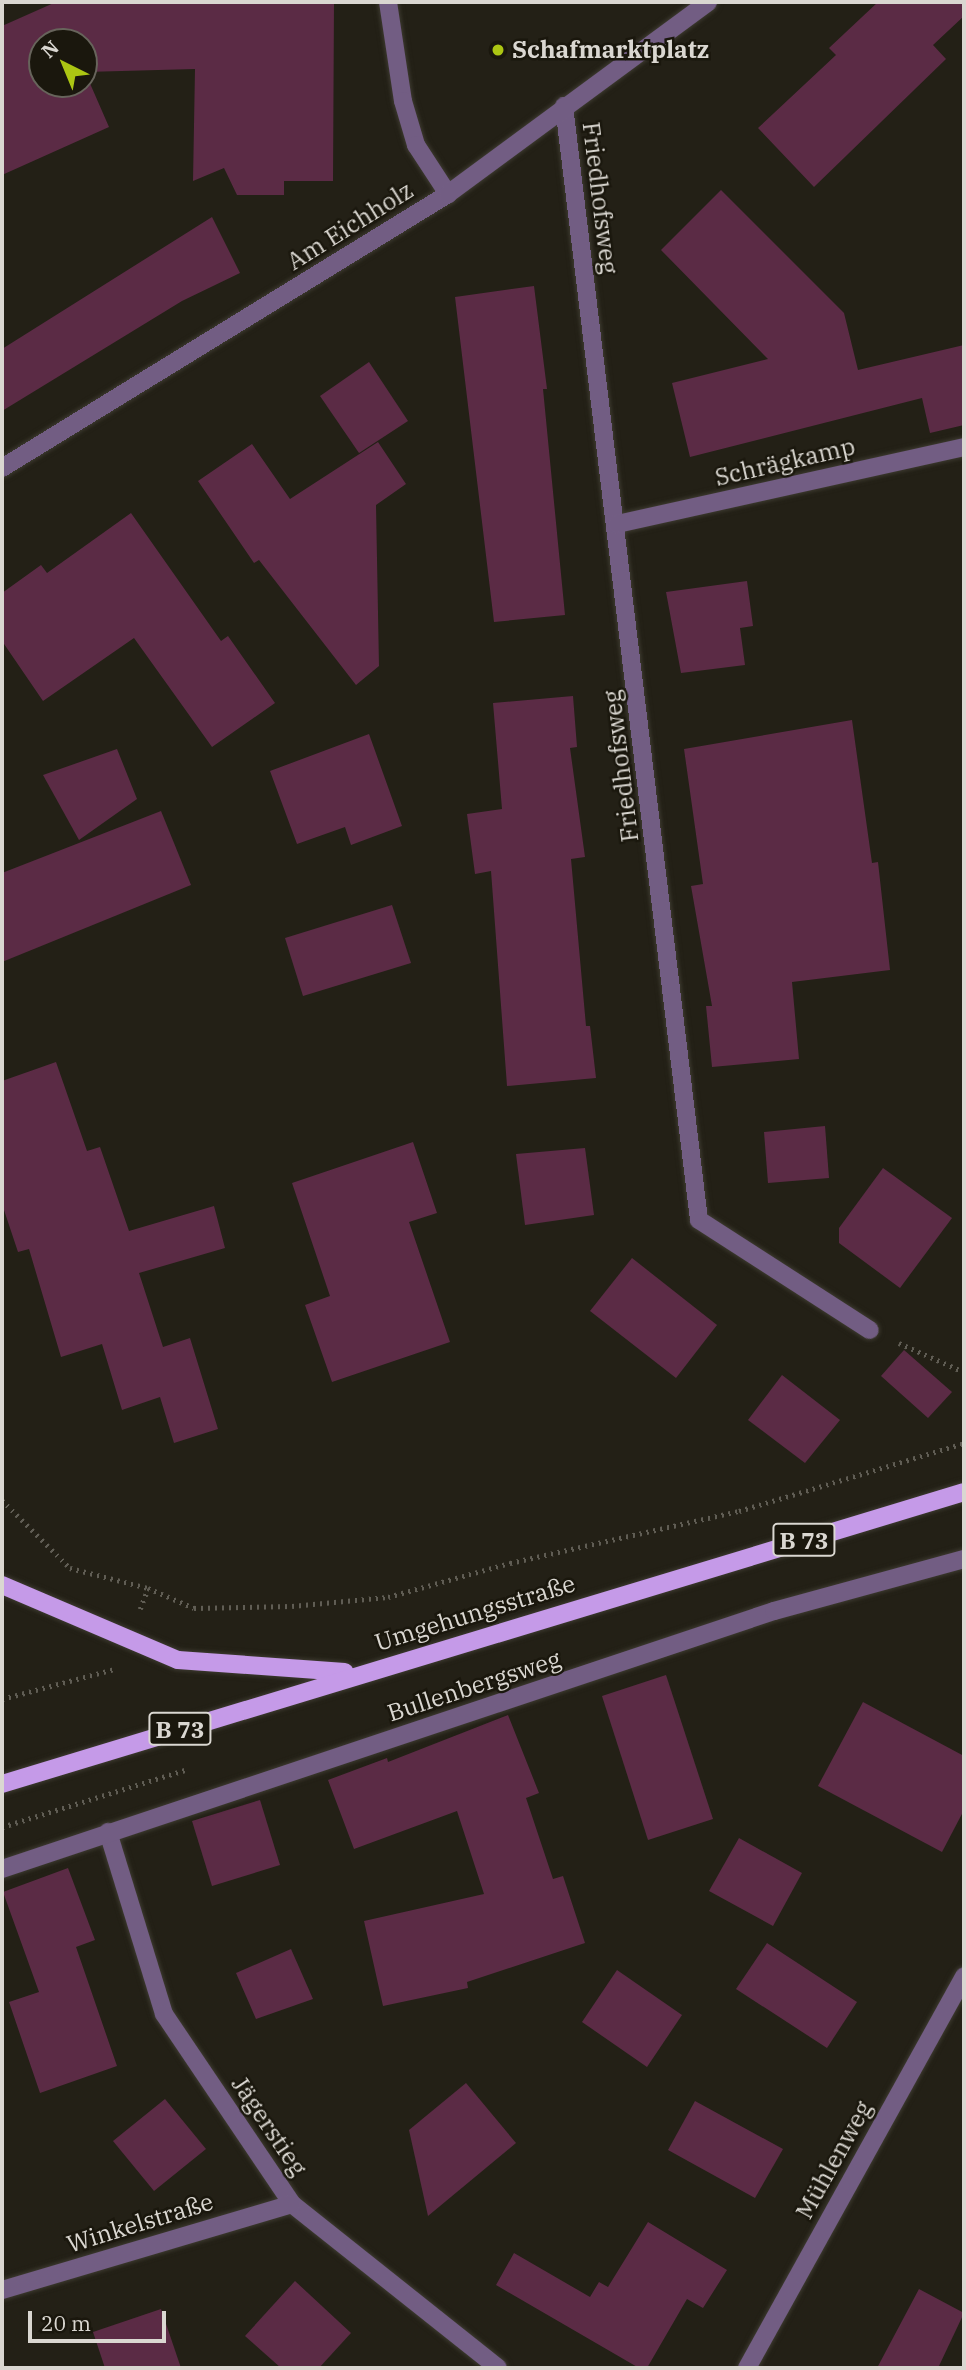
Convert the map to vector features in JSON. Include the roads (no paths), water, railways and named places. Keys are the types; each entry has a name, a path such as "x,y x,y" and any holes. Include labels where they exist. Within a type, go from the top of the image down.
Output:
{"main road":[{"name":"Umgehungsstraße","path":"2,1784 359,1673 964,1492"},
{"path":"2,1585 178,1660 359,1673"}],"street":[{"path":"388,2 403,100 416,145 448,194"},
{"name":"Am Eichholz","path":"2,468 448,194 708,2"},
{"name":"Friedhofsweg","path":"564,106 617,524 699,1220 870,1329"},
{"name":"Schrägkamp","path":"617,524 964,447"},
{"name":"Bullenbergsweg","path":"2,1869 774,1611 964,1559"},
{"name":"Jägerstieg","path":"108,1832 164,2014 292,2204 498,2368"},
{"name":"Mühlenweg","path":"747,2368 964,1976"},
{"name":"Winkelstraße","path":"2,2290 292,2204"}],"place":[{"name":"Schafmarktplatz","path":"498,50"}]}
